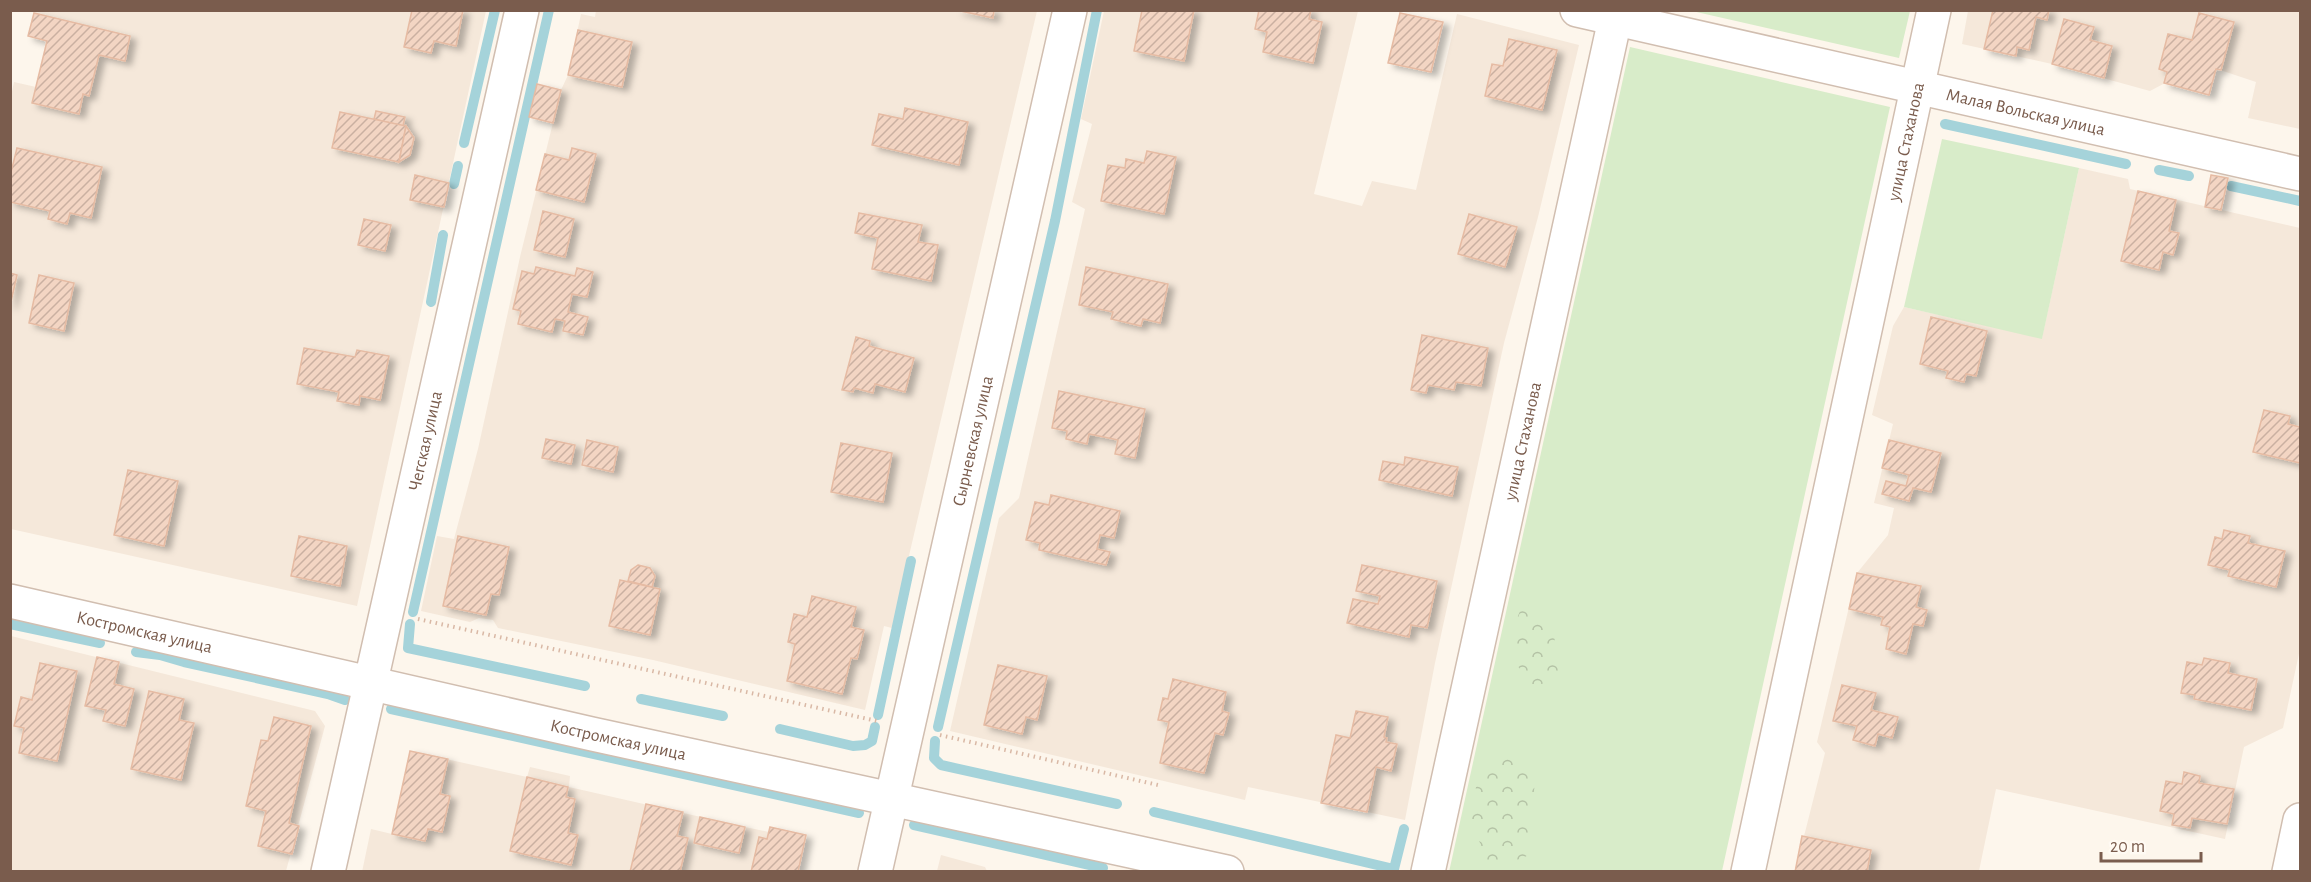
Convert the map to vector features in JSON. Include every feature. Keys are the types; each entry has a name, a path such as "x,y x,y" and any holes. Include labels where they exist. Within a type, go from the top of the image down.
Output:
{"street":[{"name":"Чегская улица","path":"328,872 522,10"},
{"name":"Сырневская улица","path":"875,872 1070,10"},
{"name":"Малая Вольская улица","path":"1577,10 1616,15 1916,89 2301,174"},
{"name":"улица Стаханова","path":"1748,872 1934,10"},
{"name":"улица Стаханова","path":"1428,872 1616,15"},
{"name":"Костромская улица","path":"10,602 371,682 592,734 1227,872"},
{"path":"2289,872 2301,820"}],"path":[{"path":"387,612 1158,785"}],"shaded area":[{"path":"596,10 1037,11 892,628 884,626 865,710 653,660 498,628 493,620 479,618 470,622 421,611 437,536 454,539 478,449 520,257 561,90 568,75 581,14 595,17"},
{"path":"34,11 486,11 357,606 11,529 11,96 14,82 36,87 47,41 28,36"},
{"path":"1104,11 1358,11 1314,194 1362,206 1372,181 1416,190 1457,14 1579,45 1538,217 1504,343 1435,663 1405,820 1248,787 1245,800 950,731 999,518 1019,498 1085,209 1072,202 1092,124 1081,119"},
{"path":"1968,11 2300,11 2300,129 2248,118 2256,82 2217,69 2209,95 2165,83 2150,91 2052,64 1962,44"},
{"path":"2079,168 2128,179 2130,189 2300,228 2300,649 2283,728 2244,747 2225,839 1996,789 1979,871 1795,872 1825,753 1817,742 1857,573 1888,535 1894,508 1874,503 1893,424 1872,415 1893,326 1904,307 2042,338"},
{"path":"11,636 315,711 325,726 286,871 11,872"},
{"path":"410,751 527,777 530,767 570,776 569,787 769,832 770,827 806,835 798,871 362,872 371,829 392,834"},
{"path":"941,855 985,867 987,871 937,871"}],"green space":[{"path":"1910,10 1899,58 1692,11"},
{"path":"1630,47 1890,107 1722,871 1449,872"},
{"path":"1942,139 2079,168 2042,339 1904,307"},
{"path":"1533,606 1553,628 1559,671 1537,688 1521,675 1510,638 1521,608"},
{"path":"1510,744 1535,780 1529,855 1492,871 1471,822 1478,773"}],"building":[{"path":"412,10 463,10 456,46 434,41 431,53 404,47"},
{"path":"956,10 994,10 993,18"},
{"path":"1142,10 1194,10 1184,61 1134,51"},
{"path":"1259,10 1311,10 1309,19 1322,22 1313,63 1263,52 1267,32 1255,29"},
{"path":"1993,10 2049,10 2047,20 2036,17 2029,50 2017,47 2016,56 1984,49"},
{"path":"34,13 130,36 125,61 99,55 89,96 83,94 79,114 32,103 47,41 28,36"},
{"path":"1400,13 1443,22 1431,72 1388,63"},
{"path":"2199,13 2234,22 2221,70 2216,69 2209,95 2164,83 2167,72 2159,69 2168,34 2192,40"},
{"path":"2064,19 2094,27 2090,40 2112,46 2104,78 2052,64"},
{"path":"578,30 632,42 622,87 568,75"},
{"path":"1509,39 1557,50 1542,110 1485,96 1492,64 1503,66"},
{"path":"537,84 561,90 553,123 529,117"},
{"path":"905,108 968,122 959,165 872,145 879,114 903,119"},
{"path":"376,111 405,117 403,126 374,119"},
{"path":"340,112 406,126 399,162 332,148"},
{"path":"406,126 414,138 410,155 399,162"},
{"path":"17,148 102,167 91,218 70,213 67,224 48,219 50,211 10,202 10,176"},
{"path":"572,148 596,154 584,202 536,190 545,154 569,160"},
{"path":"1147,151 1176,157 1164,214 1101,201 1108,165 1125,168 1126,159 1144,163"},
{"path":"415,175 449,183 444,207 410,200"},
{"path":"2211,175 2228,178 2221,210 2205,207"},
{"path":"2138,191 2176,200 2169,231 2179,233 2173,255 2163,252 2159,270 2121,261"},
{"path":"543,211 574,219 565,257 534,250"},
{"path":"859,213 922,225 918,242 938,245 931,281 872,269 878,238 855,233"},
{"path":"1469,214 1517,227 1505,267 1458,254"},
{"path":"364,219 391,225 385,251 358,245"},
{"path":"536,267 575,276 577,268 593,272 587,297 572,294 568,312 588,317 583,335 563,331 565,321 555,319 552,332 518,324 521,311 513,309 522,271 534,274"},
{"path":"1086,267 1168,284 1160,323 1143,319 1141,326 1111,319 1113,312 1079,305"},
{"path":"10,273 17,275 10,306"},
{"path":"39,275 74,283 64,331 29,323"},
{"path":"1931,317 1987,331 1976,376 1966,374 1964,382 1946,378 1948,371 1920,364"},
{"path":"1422,335 1488,348 1481,386 1456,382 1454,390 1428,385 1426,393 1411,390"},
{"path":"856,337 870,341 869,346 914,358 905,392 875,384 873,393 854,388 853,392 842,390"},
{"path":"304,348 355,357 357,350 389,356 380,400 360,396 359,405 337,401 339,392 297,384"},
{"path":"1059,391 1145,409 1135,458 1115,454 1118,440 1089,434 1087,444 1066,439 1067,431 1052,428"},
{"path":"2264,410 2290,416 2288,424 2300,427 2300,463 2253,452"},
{"path":"546,439 575,445 571,464 542,458"},
{"path":"587,440 618,447 613,472 582,465"},
{"path":"1889,440 1941,453 1931,492 1913,488 1909,501 1882,494 1886,481 1906,486 1909,475 1882,468"},
{"path":"841,443 892,453 883,502 831,492"},
{"path":"1405,457 1458,467 1452,496 1379,480 1383,461 1404,465"},
{"path":"128,470 178,481 164,546 114,535"},
{"path":"1051,495 1120,511 1114,538 1100,535 1097,549 1110,552 1106,565 1039,550 1040,543 1026,540 1035,502 1049,505"},
{"path":"2224,530 2250,536 2248,543 2285,551 2276,587 2228,576 2230,570 2208,565 2215,537 2222,539"},
{"path":"299,536 347,546 340,586 291,576"},
{"path":"458,536 509,547 499,595 491,594 486,615 443,606"},
{"path":"638,565 650,568 655,576 652,587 628,581 631,570"},
{"path":"1362,565 1437,581 1427,628 1411,625 1409,637 1347,623 1353,599 1378,604 1380,596 1356,591"},
{"path":"1857,573 1921,586 1916,607 1927,610 1923,626 1913,624 1906,654 1886,649 1890,627 1881,625 1883,617 1849,609"},
{"path":"620,580 660,589 650,635 609,626"},
{"path":"812,596 856,607 851,627 864,630 857,659 851,658 842,694 787,681 795,644 788,642 794,614 807,617"},
{"path":"97,657 119,662 114,684 134,689 125,726 103,721 106,710 85,706"},
{"path":"2204,658 2230,663 2228,673 2257,679 2251,710 2194,699 2195,695 2181,693 2187,662 2202,665"},
{"path":"40,663 77,671 57,761 19,753 24,728 14,726 21,697 32,700"},
{"path":"998,665 1047,676 1037,720 1026,717 1022,734 984,725"},
{"path":"1173,679 1226,692 1222,711 1229,713 1223,735 1215,733 1204,773 1160,763 1169,722 1158,720 1163,698 1168,699"},
{"path":"1842,685 1876,693 1871,710 1898,717 1892,738 1878,734 1875,746 1853,740 1857,726 1833,721"},
{"path":"149,691 184,699 179,720 194,723 181,780 131,769"},
{"path":"1356,711 1388,717 1384,737 1387,738 1386,742 1397,744 1391,771 1376,767 1367,812 1321,803 1336,735 1350,738"},
{"path":"274,717 311,726 289,823 299,826 292,854 258,846 266,811 246,806 261,740 268,741"},
{"path":"410,751 448,759 440,794 450,796 442,832 428,829 425,841 392,834"},
{"path":"2184,772 2200,776 2199,783 2234,789 2227,824 2192,818 2190,828 2172,825 2174,814 2160,811 2166,781 2182,784"},
{"path":"527,777 568,787 566,797 575,799 568,833 578,835 571,865 510,851"},
{"path":"646,804 683,812 677,836 688,838 680,872 630,872"},
{"path":"700,817 745,827 739,853 694,843"},
{"path":"770,827 806,835 798,872 751,872 759,837 767,839"},
{"path":"1802,836 1871,850 1867,872 1795,872"}],"waterway":[{"path":"464,143 495,10"},
{"path":"413,612 549,10"},
{"path":"938,727 1055,221 1097,10"},
{"path":"1945,124 2126,164"},
{"path":"454,184 458,166"},
{"path":"2159,170 2189,176"},
{"path":"2231,186 2300,201"},
{"path":"431,302 443,235"},
{"path":"878,715 911,561"},
{"path":"10,624 100,643"},
{"path":"410,624 408,648 585,686"},
{"path":"136,652 160,655 328,694 345,700"},
{"path":"641,699 723,716"},
{"path":"391,709 859,813"},
{"path":"780,729 853,746 865,745 872,741 875,727"},
{"path":"935,741 934,758 941,765 1117,804"},
{"path":"1154,812 1394,869 1404,829"},
{"path":"914,825 1103,868"}]}
